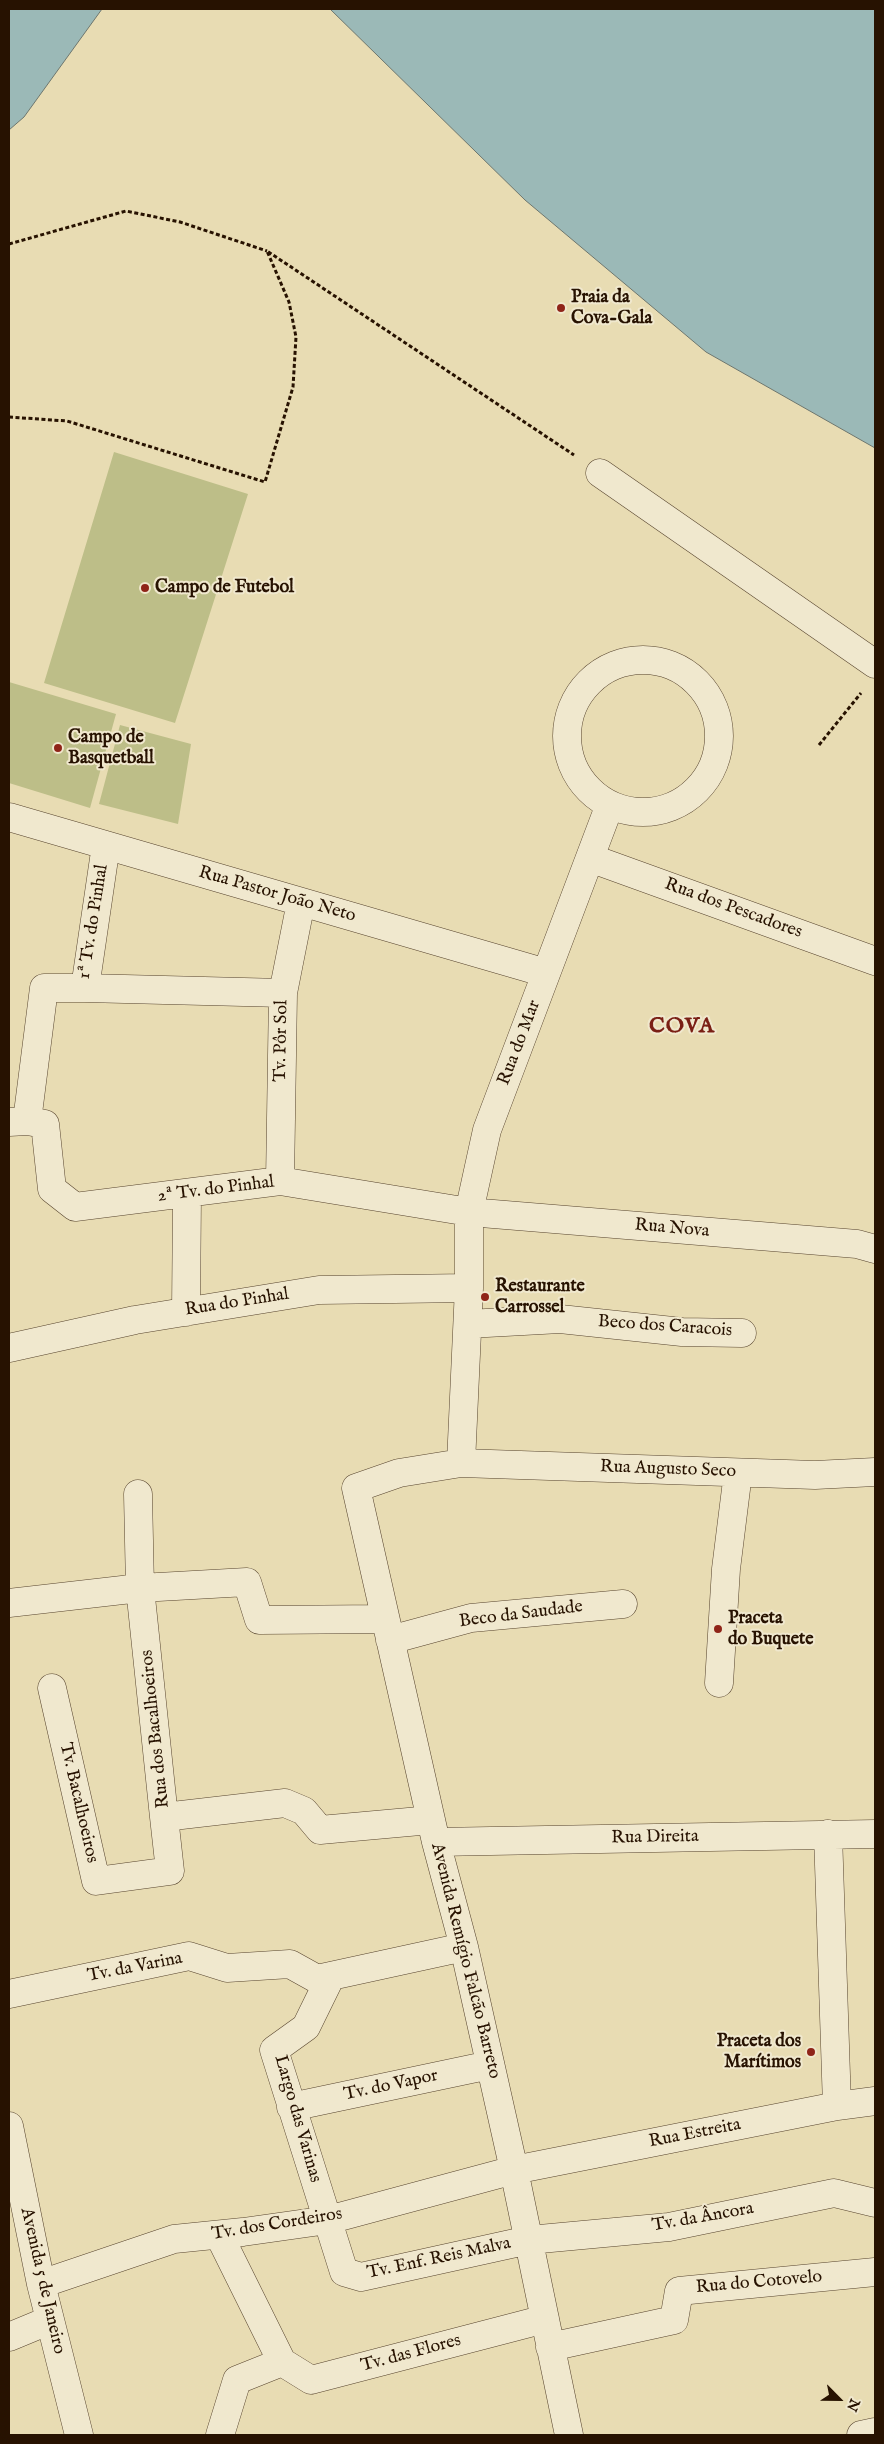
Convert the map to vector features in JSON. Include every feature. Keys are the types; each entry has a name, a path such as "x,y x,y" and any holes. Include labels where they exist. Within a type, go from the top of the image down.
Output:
{"street":[{"path":"600,473 875,664"},
{"path":"649,659 675,666 688,673 706,692 717,717 720,735 715,761 702,784 681,802 656,812 630,812 609,807 585,786 568,752 567,725 577,696 595,676 624,661 649,659"},
{"name":"Rua do Mar","path":"461,1463 468,1324 469,1212 487,1130 609,807"},
{"name":"Rua Pastor João Neto","path":"9,817 546,973"},
{"name":"1ª Tv. do Pinhal","path":"18,1122 44,988 85,988 106,845"},
{"name":"Rua dos Pescadores","path":"590,858 875,961"},
{"name":"Tv. Pôr Sol","path":"280,1181 283,993 301,902"},
{"path":"85,988 283,993"},
{"name":"2ª Tv. do Pinhal","path":"18,1122 45,1124 52,1189 75,1207 280,1181 469,1212"},
{"path":"186,1312 187,1194"},
{"name":"Rua Nova","path":"469,1212 857,1244 875,1249"},
{"name":"Rua do Pinhal","path":"9,1348 186,1312 318,1290 469,1288"},
{"name":"Beco dos Caracois","path":"468,1324 560,1319 682,1332 742,1333"},
{"name":"Rua Augusto Seco","path":"356,1488 400,1473 461,1463 738,1473 815,1474 875,1472"},
{"path":"719,1683 726,1569 738,1473"},
{"name":"Avenida Remígio Falcão Barreto","path":"356,1488 433,1831 464,1947 514,2170 569,2435"},
{"name":"Rua dos Bacalhoeiros","path":"138,1494 140,1588 164,1817 285,1803 304,1811 320,1830 433,1831"},
{"name":"Beco da Saudade","path":"140,1588 247,1582 259,1620 388,1629 471,1618 623,1604"},
{"path":"9,1603 140,1588"},
{"name":"Tv. Bacalhoeiros","path":"52,1688 96,1881 170,1871 164,1817"},
{"name":"Rua Direita","path":"433,1831 875,1834"},
{"path":"828,1834 837,2106"},
{"name":"Tv. da Varina","path":"9,1994 189,1956 227,1968 290,1964 317,1979 464,1947"},
{"name":"Largo das Varinas","path":"328,2220 274,2050 306,2027 331,1976"},
{"name":"Tv. do Vapor","path":"292,2107 490,2065"},
{"name":"Rua Estreita","path":"514,2170 837,2106 875,2101"},
{"name":"Avenida 5 de Janeiro","path":"9,2126 41,2284 79,2435"},
{"name":"Tv. dos Cordeiros","path":"41,2284 174,2239 219,2235 328,2220 514,2170"},
{"name":"Tv. da Âncora","path":"529,2240 669,2227 834,2193 875,2203"},
{"name":"Tv. Enf. Reis Malva","path":"328,2220 344,2272 361,2277 529,2240"},
{"path":"219,2235 282,2362 236,2380 220,2435"},
{"name":"Rua do Cotovelo","path":"550,2346 674,2320 679,2291 875,2272"},
{"name":"Tv. das Flores","path":"282,2362 311,2380 545,2319"},
{"path":"9,2337 50,2320"},
{"path":"862,2435 875,2432"}],"path":[{"path":"9,244 126,211 180,222 266,251 600,473"},
{"path":"9,417 67,421 265,482 293,387 296,337 289,302 266,251"},
{"path":"819,745 863,690"}],"green space":[{"name":"Campo de Futebol","path":"114,452 248,494 175,723 44,683"},
{"name":"Campo de Basquetball","path":"9,682 116,714 90,808 9,783"},
{"path":"120,725 191,744 178,824 99,804"}],"water":[{"path":"9,9 102,9 24,117 9,130"},
{"path":"330,9 875,9 875,448 706,352 525,200"}],"place":[{"name":"Praia da Cova-Gala","path":"561,308"},
{"name":"Campo de Futebol","path":"145,588"},
{"name":"Campo de Basquetball","path":"58,748"},
{"name":"Restaurante Carrossel","path":"485,1297"},
{"name":"Praceta do Buquete","path":"718,1629"},
{"name":"Praceta dos Marítimos","path":"811,2052"}],"district":[{"name":"COVA","path":"682,1027"}]}
